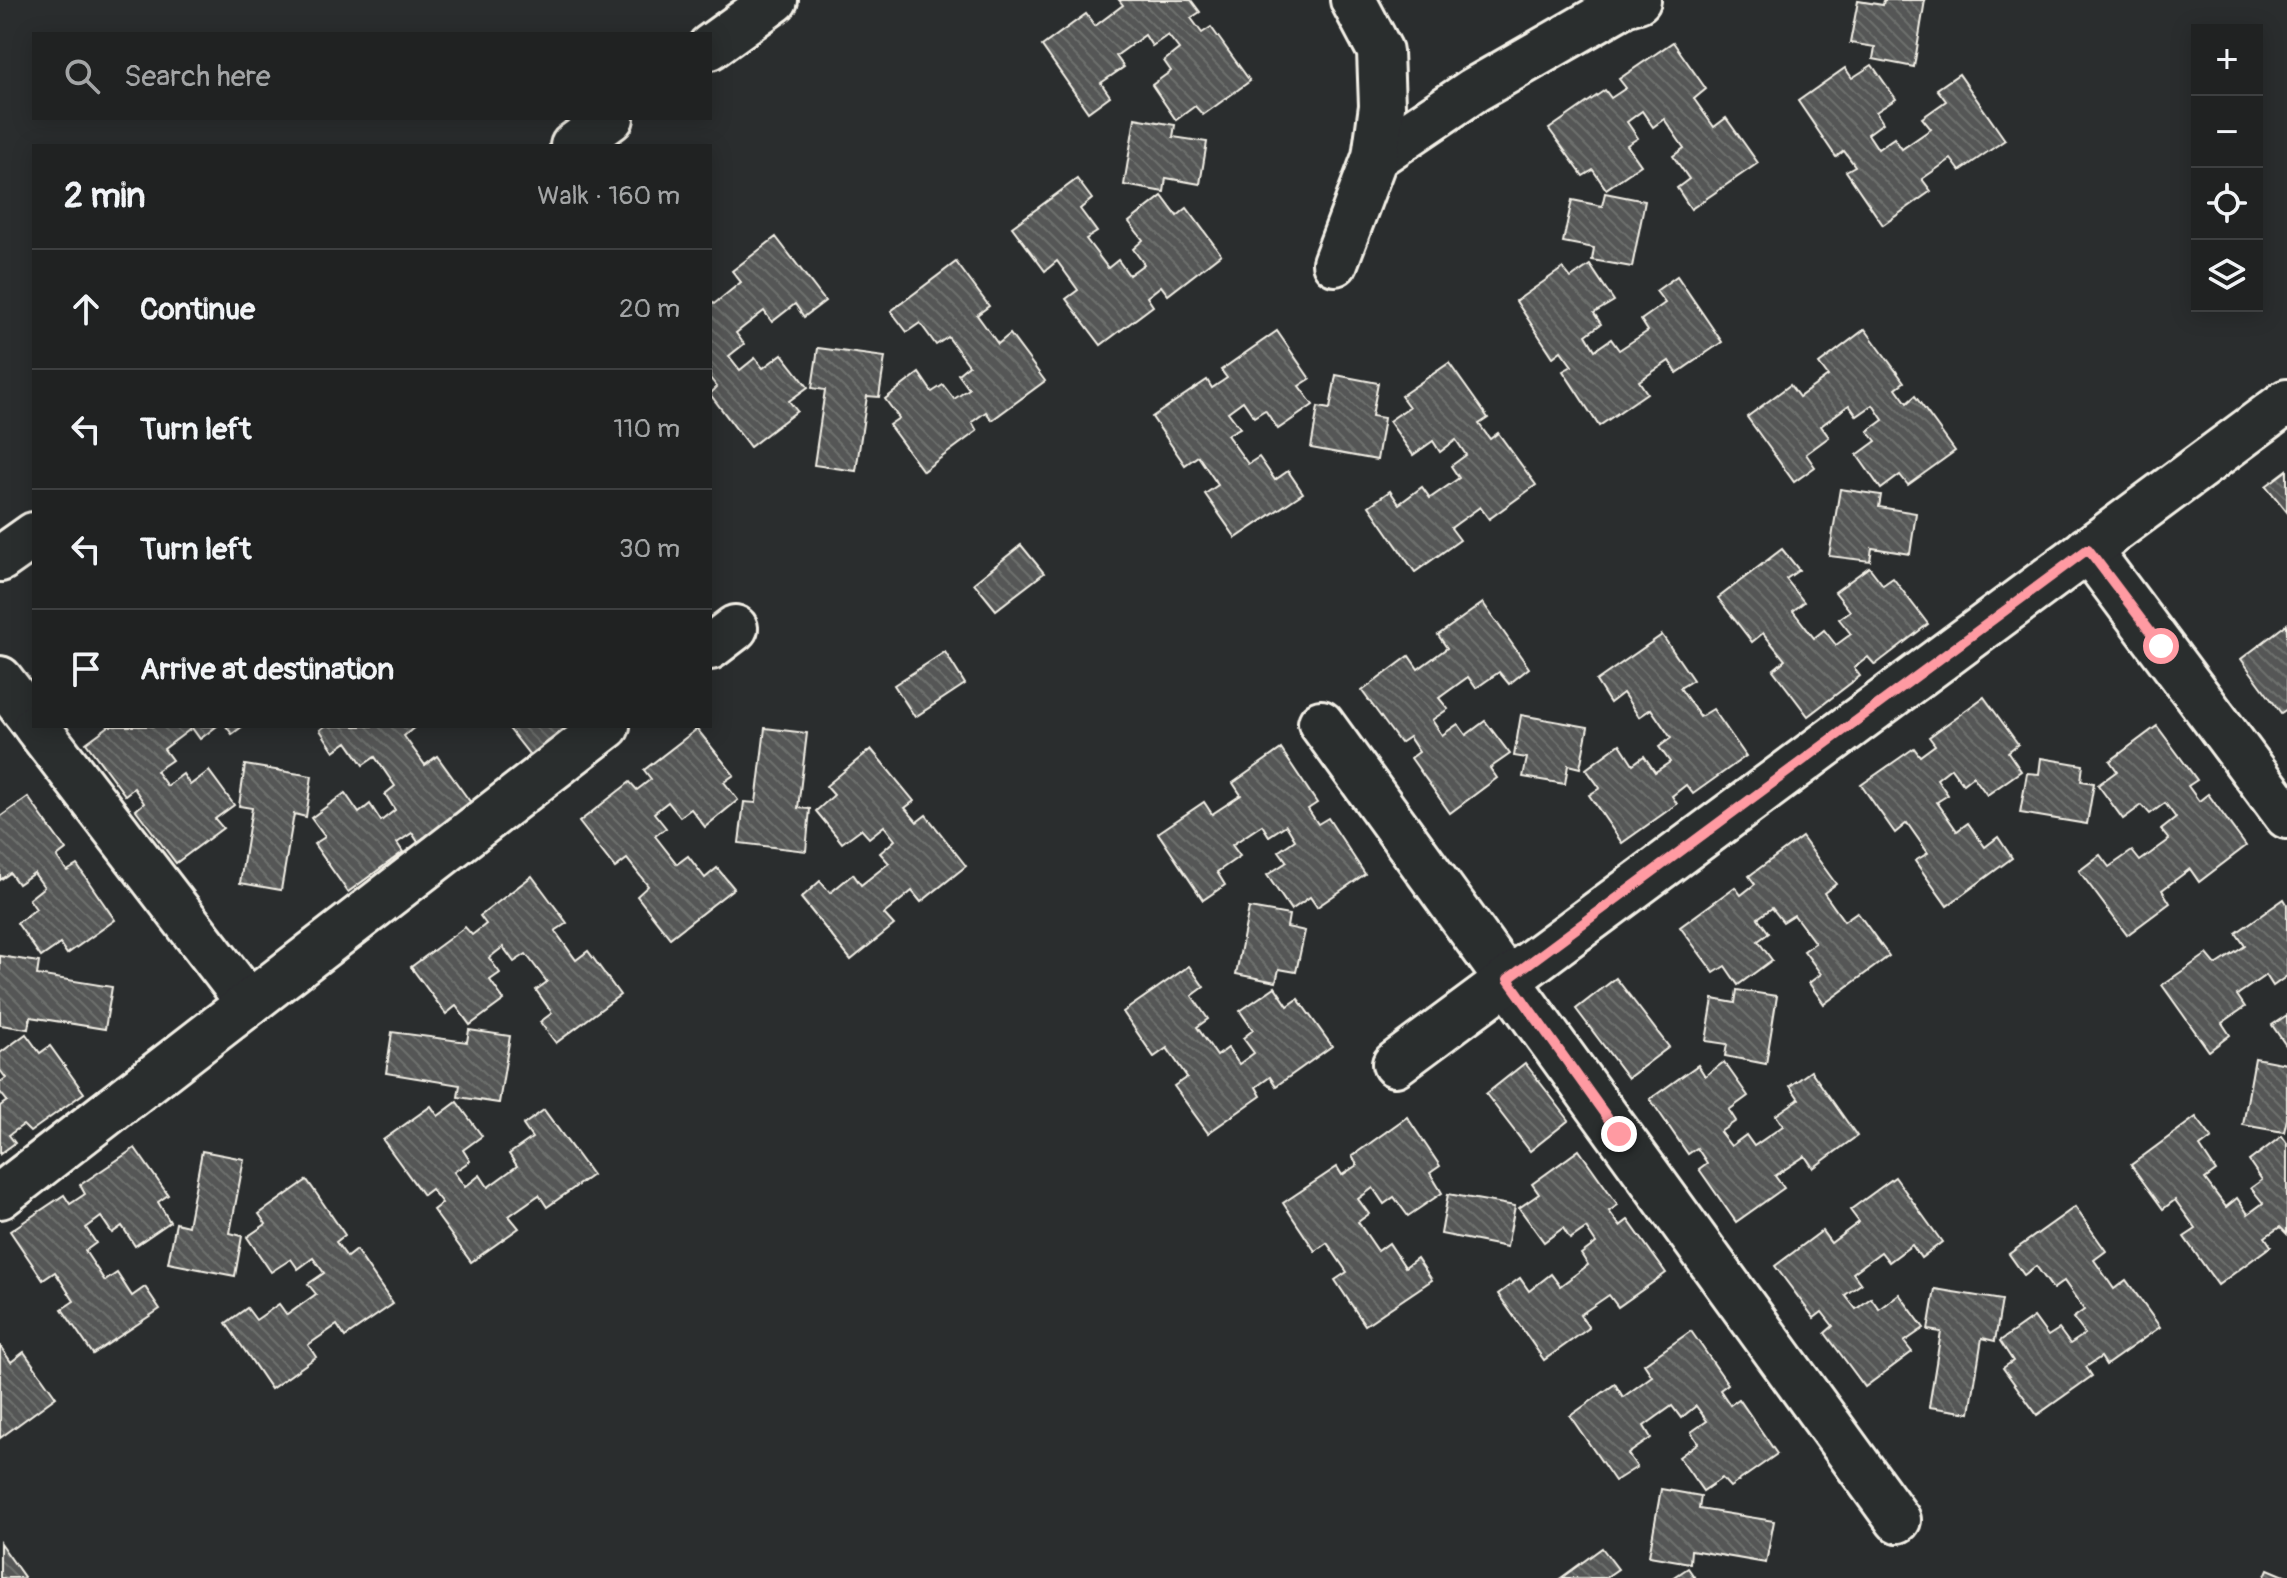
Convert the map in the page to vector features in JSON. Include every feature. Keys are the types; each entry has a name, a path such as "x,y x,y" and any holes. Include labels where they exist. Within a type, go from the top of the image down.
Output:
{"street":[{"path":"712,46 775,0"},
{"path":"1335,263 1375,157 1382,106 1380,51 1353,0"},
{"path":"1375,157 1474,90 1624,4 1638,0"},
{"path":"576,144 608,120"},
{"path":"1395,1064 2287,402"},
{"path":"0,559 32,536"},
{"path":"2088,549 2287,816"},
{"path":"0,679 32,721"},
{"path":"1321,723 1898,1520"},
{"path":"37,728 249,1003"},
{"path":"0,1196 604,728"}],"building":[{"path":"1119,0 1191,0 1200,12 1191,18 1202,33 1211,27 1250,81 1203,115 1195,106 1176,120 1152,85 1171,71 1164,61 1179,49 1168,35 1152,46 1145,35 1116,56 1124,67 1101,83 1110,96 1088,112 1042,46 1086,14 1095,26 1123,5"},
{"path":"1884,0 1925,0 1914,67 1873,59 1875,47 1850,43 1858,1 1883,5"},
{"path":"1673,42 1706,89 1694,99 1714,127 1726,118 1758,163 1691,209 1677,188 1689,179 1673,156 1684,148 1664,119 1653,127 1642,111 1627,122 1638,138 1627,145 1641,165 1606,189 1593,170 1583,176 1549,129 1605,90 1611,98 1626,88 1619,79"},
{"path":"1872,65 1896,99 1876,112 1883,123 1868,134 1878,149 1894,138 1902,149 1931,129 1922,118 1946,101 1937,89 1959,74 2005,140 1960,171 1951,159 1922,179 1931,191 1883,225 1846,171 1855,166 1844,151 1836,157 1798,101 1845,68 1852,78"},
{"path":"1135,118 1175,125 1173,137 1207,142 1200,184 1166,178 1164,192 1124,185"},
{"path":"1077,179 1092,199 1080,209 1097,232 1086,239 1108,268 1118,260 1129,275 1144,264 1133,249 1143,240 1129,222 1162,196 1177,216 1187,208 1221,254 1168,295 1161,286 1147,297 1153,306 1101,345 1066,299 1078,290 1057,261 1045,271 1012,227"},
{"path":"1605,193 1645,201 1632,267 1592,260 1594,248 1563,242 1572,200 1602,206"},
{"path":"776,237 825,301 804,317 795,304 772,322 764,311 736,333 744,344 729,356 740,370 755,358 763,368 782,354 808,387 789,401 797,411 750,447 712,397 717,387 712,381 712,302 714,304 741,282 732,271"},
{"path":"956,262 989,306 977,315 998,344 1010,334 1045,381 992,420 986,412 972,422 977,431 923,471 889,425 899,418 885,399 919,373 932,392 943,385 954,399 969,389 958,374 969,365 948,337 936,345 920,323 907,332 891,311"},
{"path":"1590,265 1614,301 1594,313 1601,324 1586,335 1595,350 1611,339 1619,350 1648,331 1641,320 1665,303 1656,291 1677,276 1722,342 1677,373 1669,361 1639,381 1647,393 1599,426 1563,371 1572,366 1561,351 1553,357 1516,301 1563,268 1571,278"},
{"path":"1865,329 1904,382 1896,388 1907,403 1915,396 1955,451 1908,485 1900,475 1881,489 1857,455 1876,441 1868,431 1883,420 1873,405 1857,416 1849,405 1821,426 1829,437 1806,454 1815,467 1794,482 1747,417 1790,385 1799,397 1828,376 1819,364"},
{"path":"1277,331 1310,379 1299,386 1313,405 1278,429 1265,410 1254,417 1243,401 1228,412 1240,428 1227,435 1248,464 1259,457 1275,480 1288,471 1303,493 1236,538 1205,494 1218,485 1198,456 1185,465 1152,417 1207,380 1212,388 1227,378 1221,370"},
{"path":"818,348 885,357 879,397 867,396 856,471 814,465 825,390 812,388"},
{"path":"1449,363 1488,418 1479,424 1490,439 1498,433 1536,485 1489,519 1480,507 1451,528 1460,540 1415,572 1369,506 1390,491 1399,504 1422,487 1430,498 1459,478 1451,466 1466,455 1456,440 1440,452 1433,441 1413,455 1389,421 1409,407 1401,396"},
{"path":"1336,375 1378,383 1372,416 1384,418 1377,460 1311,448 1318,407 1330,409"},
{"path":"2287,470 2287,512 2266,486"},
{"path":"1840,489 1881,495 1879,507 1916,513 1910,554 1872,548 1870,561 1829,556"},
{"path":"1021,545 1044,573 996,610 974,583"},
{"path":"1782,549 1799,570 1786,579 1804,602 1793,611 1814,638 1824,630 1836,645 1851,634 1839,619 1850,611 1835,592 1869,567 1883,585 1893,578 1928,624 1875,665 1868,657 1854,668 1860,676 1808,716 1773,670 1785,660 1763,633 1752,642 1718,598"},
{"path":"1483,603 1529,668 1509,684 1499,672 1476,688 1468,677 1439,698 1448,709 1432,720 1442,735 1458,724 1466,735 1485,721 1510,754 1490,768 1497,778 1450,813 1411,758 1419,752 1409,737 1400,743 1362,691 1409,656 1418,669 1447,648 1438,635"},
{"path":"2287,624 2287,709 2281,713 2241,659"},
{"path":"1662,635 1693,680 1680,688 1700,717 1713,709 1746,756 1693,794 1686,785 1672,796 1677,804 1622,843 1589,795 1600,788 1586,769 1620,744 1633,764 1644,756 1655,772 1670,762 1659,747 1671,738 1651,709 1639,717 1623,693 1610,703 1596,681"},
{"path":"945,652 965,684 915,717 894,685"},
{"path":"1984,697 2018,744 2008,752 2021,771 1987,795 1973,776 1963,784 1951,768 1937,779 1948,795 1937,802 1957,831 1968,823 1985,847 1998,837 2012,858 1947,906 1915,861 1928,853 1907,823 1895,833 1861,785 1914,748 1920,756 1935,745 1929,737"},
{"path":"1521,715 1588,727 1580,768 1568,765 1565,784 1523,777 1527,758 1514,756"},
{"path":"2157,726 2197,780 2188,786 2199,801 2208,794 2246,846 2199,882 2190,869 2162,890 2170,903 2127,935 2079,871 2100,855 2109,867 2132,851 2140,861 2169,840 2161,830 2176,818 2165,803 2150,814 2142,805 2123,819 2098,785 2117,771 2110,761"},
{"path":"106,728 192,728 164,749 172,760 156,771 167,786 183,774 190,785 209,771 234,805 215,819 223,828 176,863 136,810 144,803 134,788 125,795 86,743"},
{"path":"192,728 214,728 200,739"},
{"path":"414,728 404,736 425,765 437,756 471,803 418,842 412,833 397,843 403,852 348,892 314,844 325,837 311,818 345,793 359,813 370,804 381,821 395,810 385,794 395,786 375,757 363,765 347,742 334,751 320,730"},
{"path":"509,728 572,728 533,759"},
{"path":"765,728 807,733 798,808 810,809 806,851 739,843 744,802 756,803"},
{"path":"697,729 734,775 724,782 738,800 705,827 691,809 680,817 668,802 654,813 666,828 655,836 677,864 688,856 705,878 717,868 734,888 670,938 637,896 648,886 627,859 615,868 579,822 630,782 637,790 651,779 644,770"},
{"path":"871,749 914,801 905,808 917,822 926,815 966,866 921,902 912,891 884,914 894,925 851,960 801,898 820,881 830,893 853,874 861,885 889,863 880,853 895,840 884,826 869,838 861,829 842,843 816,811 834,795 826,786"},
{"path":"1281,749 1317,803 1308,809 1318,824 1328,818 1365,874 1317,907 1310,897 1291,910 1267,875 1287,862 1279,851 1295,840 1286,825 1269,836 1262,825 1232,845 1240,856 1217,872 1225,885 1203,900 1158,833 1204,802 1212,814 1241,795 1233,783"},
{"path":"2041,758 2083,765 2081,781 2094,783 2087,824 2020,813 2027,773 2039,774"},
{"path":"245,765 312,776 306,817 294,814 281,890 240,883 252,808 239,806"},
{"path":"28,797 66,850 57,857 67,871 77,865 115,920 67,954 60,944 41,957 17,923 36,909 29,899 44,887 34,873 18,884 10,873 0,880 0,817"},
{"path":"1802,837 1836,884 1824,893 1844,921 1857,912 1889,956 1824,1004 1809,983 1821,974 1804,951 1815,943 1794,915 1783,922 1772,908 1758,918 1769,933 1758,941 1772,960 1738,985 1725,966 1714,973 1680,927 1735,887 1741,895 1755,884 1749,876"},
{"path":"532,876 567,923 555,931 576,960 588,951 620,995 556,1043 540,1022 552,1013 536,990 547,982 526,954 514,962 503,947 489,958 500,973 490,980 504,1000 470,1025 456,1006 446,1014 411,967 465,927 472,935 486,924 480,916"},
{"path":"2284,899 2287,904 2287,976 2273,986 2266,975 2237,995 2245,1007 2222,1023 2230,1035 2209,1051 2162,985 2207,954 2216,965 2245,946 2236,933"},
{"path":"1249,908 1289,915 1287,927 1305,931 1296,972 1279,969 1276,982 1236,974"},
{"path":"0,956 39,962 37,975 112,987 105,1029 30,1017 28,1029 0,1025"},
{"path":"1189,966 1204,987 1192,996 1208,1019 1197,1027 1217,1056 1228,1048 1239,1064 1254,1053 1243,1038 1253,1030 1240,1011 1275,987 1288,1006 1298,999 1332,1046 1276,1086 1270,1077 1256,1087 1261,1096 1208,1133 1174,1086 1187,1077 1167,1048 1154,1057 1123,1012"},
{"path":"1616,978 1669,1047 1628,1078 1576,1009"},
{"path":"1737,990 1777,996 1766,1064 1725,1056 1727,1044 1706,1041 1713,999 1735,1003"},
{"path":"2287,1015 2287,1047 2272,1025"},
{"path":"469,1030 510,1036 499,1103 458,1097 460,1085 386,1073 392,1032 467,1042"},
{"path":"26,1034 40,1053 50,1046 84,1093 30,1132 23,1125 9,1135 15,1143 0,1154 0,1106 7,1101 0,1092 0,1082 6,1078 0,1070 0,1053"},
{"path":"2255,1058 2287,1064 2287,1119 2284,1132 2243,1125"},
{"path":"1724,1062 1748,1096 1729,1110 1736,1121 1720,1132 1731,1146 1746,1135 1754,1146 1783,1126 1776,1115 1799,1099 1790,1086 1811,1071 1857,1136 1813,1168 1805,1156 1775,1176 1784,1188 1736,1222 1699,1169 1707,1163 1697,1148 1688,1154 1650,1099 1698,1065 1705,1076"},
{"path":"1525,1063 1569,1120 1530,1151 1486,1094"},
{"path":"457,1102 482,1136 463,1150 470,1161 454,1172 465,1187 480,1175 488,1187 517,1166 509,1154 532,1138 523,1125 544,1110 592,1175 547,1207 539,1195 509,1216 519,1228 471,1262 433,1210 442,1203 431,1189 423,1195 383,1140 431,1106 438,1116"},
{"path":"1407,1117 1440,1166 1430,1173 1442,1193 1408,1216 1394,1197 1384,1204 1373,1188 1358,1199 1369,1214 1358,1222 1378,1251 1389,1243 1405,1267 1417,1258 1432,1280 1365,1325 1335,1280 1347,1272 1327,1243 1315,1251 1283,1203 1337,1167 1342,1175 1357,1165 1352,1156"},
{"path":"2196,1117 2212,1138 2200,1147 2216,1171 2205,1179 2226,1207 2237,1198 2248,1214 2263,1203 2251,1188 2262,1180 2249,1161 2282,1136 2287,1143 2287,1234 2280,1227 2265,1237 2271,1246 2218,1285 2184,1237 2196,1229 2175,1200 2163,1209 2131,1165"},
{"path":"135,1148 168,1195 158,1202 170,1222 135,1246 122,1226 112,1233 101,1217 86,1228 96,1243 85,1251 105,1281 117,1273 132,1296 145,1287 160,1309 93,1354 62,1309 74,1301 55,1272 43,1280 10,1231 64,1195 70,1204 85,1194 80,1185"},
{"path":"1579,1150 1618,1205 1609,1211 1620,1226 1628,1220 1666,1273 1618,1307 1609,1295 1580,1315 1589,1328 1544,1360 1498,1294 1520,1278 1529,1291 1551,1274 1560,1286 1588,1265 1581,1254 1596,1243 1586,1228 1570,1239 1563,1228 1544,1242 1519,1208 1539,1194 1532,1184"},
{"path":"202,1151 244,1159 230,1233 242,1236 235,1276 168,1263 176,1223 188,1226"},
{"path":"1895,1177 1942,1242 1921,1258 1912,1245 1889,1262 1881,1252 1853,1273 1861,1284 1845,1295 1856,1309 1871,1298 1879,1309 1899,1294 1924,1328 1904,1342 1912,1352 1865,1387 1825,1333 1833,1326 1822,1312 1814,1318 1775,1266 1822,1231 1831,1243 1859,1222 1850,1210"},
{"path":"307,1180 345,1235 336,1242 347,1257 356,1250 393,1304 345,1337 337,1325 308,1345 316,1357 271,1389 226,1323 247,1308 256,1320 279,1304 287,1315 316,1294 308,1284 324,1273 313,1258 298,1269 291,1259 271,1272 247,1237 266,1224 259,1214"},
{"path":"1448,1194 1515,1206 1507,1247 1441,1234"},
{"path":"2075,1207 2106,1251 2094,1260 2114,1289 2126,1280 2160,1327 2106,1365 2101,1357 2086,1367 2092,1376 2037,1415 2003,1368 2013,1361 2000,1341 2034,1317 2048,1336 2059,1329 2070,1344 2085,1334 2073,1318 2084,1310 2064,1281 2053,1289 2036,1266 2024,1275 2009,1254"},
{"path":"1935,1289 2002,1300 1995,1341 1982,1338 1970,1413 1929,1407 1941,1332 1928,1330"},
{"path":"1691,1331 1728,1384 1720,1390 1730,1405 1739,1399 1777,1454 1730,1487 1722,1478 1703,1491 1679,1457 1698,1443 1691,1432 1707,1421 1696,1406 1681,1418 1672,1406 1644,1426 1651,1438 1628,1454 1637,1467 1615,1481 1570,1416 1615,1384 1623,1397 1652,1376 1644,1364"},
{"path":"0,1346 11,1362 24,1352 56,1397 0,1438"},
{"path":"1661,1489 1701,1496 1699,1509 1774,1521 1766,1563 1691,1550 1690,1563 1649,1556"},
{"path":"0,1543 24,1577 23,1578 0,1578"},
{"path":"1602,1548 1618,1569 1605,1578 1561,1578"},
{"path":"1688,1568 1695,1578 1673,1578"},
{"path":"2268,1569 2287,1577 2287,1578 2264,1578"}],"route":[{"path":"1619,1134 1508,979 2088,549 2161,646"}]}
